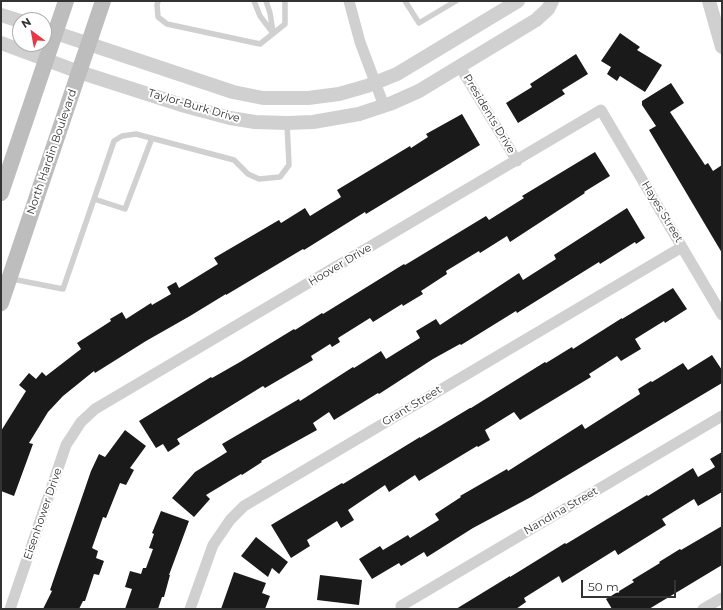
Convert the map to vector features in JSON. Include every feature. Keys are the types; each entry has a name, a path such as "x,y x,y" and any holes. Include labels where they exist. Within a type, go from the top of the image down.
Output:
{"main road":[{"path":"52,27 66,1"},
{"name":"North Hardin Boulevard","path":"1,303 103,1"},
{"path":"1,193 47,59 48,52"}],"street":[{"path":"349,1 360,42 384,106"},
{"path":"52,32 233,92 263,98 308,98 339,94 397,74 518,1"},
{"name":"Taylor-Burk Drive","path":"1,43 79,72 185,106 230,118 255,122 313,122 359,114 384,106 419,91 536,20 548,9 552,1"},
{"path":"709,1 722,47"},
{"path":"1,15 12,18"},
{"name":"Presidents Drive","path":"460,66 517,161"},
{"name":"Hoover Drive","path":"81,422 95,409 601,110"},
{"name":"Hayes Street","path":"601,110 722,315"},
{"name":"Grant Street","path":"190,609 209,555 216,541 230,520 244,506 682,247"},
{"name":"Nandina Street","path":"402,607 722,416"},
{"name":"Eisenhower Drive","path":"10,609 66,445 81,422"},
{"path":"703,609 722,598"}],"lane":[{"path":"158,1 158,17 167,24 260,44 273,32 285,24 285,1"},
{"path":"254,1 260,16 273,32"},
{"path":"266,1 270,13 273,32"},
{"path":"405,1 420,23 456,1"},
{"path":"9,278 63,289 114,141 122,136 136,134 234,160 248,174 259,180 280,177 290,165 287,123"},
{"path":"94,199 125,209 152,138"}],"building":[{"path":"620,33 640,47 637,50 662,65 645,92 620,76 617,81 607,74 611,67 601,61"},
{"path":"576,54 588,74 562,90 565,94 518,123 506,103 532,87 530,84"},
{"path":"671,83 684,103 670,112 705,165 708,163 713,171 722,165 722,253 649,130 656,126 642,105 642,101"},
{"path":"462,114 480,145 366,214 365,212 304,250 303,249 146,341 95,373 94,371 63,396 48,412 29,443 33,444 14,496 1,491 1,431 26,391 19,385 29,373 36,379 42,372 46,376 81,349 77,343 111,321 110,319 122,312 126,319 151,303 152,305 171,294 167,287 176,282 179,288 218,264 214,258 279,220 281,223 305,208 310,216 341,197 337,190 410,146 411,148 428,137 426,134"},
{"path":"595,152 610,176 584,192 585,193 510,242 507,236 480,253 479,251 446,271 447,274 421,291 423,294 403,306 402,304 373,322 370,318 338,338 340,342 332,347 330,344 311,356 313,360 265,388 263,386 177,439 180,444 168,452 163,444 156,448 139,421 211,377 212,378 240,362 322,313 323,314 486,216 489,220 524,198 522,196"},
{"path":"627,208 645,238 636,244 635,242 600,264 599,262 517,313 516,311 461,345 460,344 433,359 379,394 378,393 334,420 329,412 313,423 317,430 261,461 262,462 242,475 241,474 206,495 210,499 194,517 172,498 195,472 227,452 222,444 299,399 300,401 381,351 386,359 420,338 416,331 436,319 440,325 519,273 523,280 556,259 554,255"},
{"path":"673,288 687,309 635,339 641,349 621,361 617,356 589,374 591,377 520,420 514,412 485,430 490,440 478,447 477,446 419,481 415,475 389,492 385,485 348,510 354,520 341,528 337,521 307,540 310,546 291,558 271,525 471,408 545,362 546,363 572,347 573,349"},
{"path":"712,355 722,370 722,383 531,497 473,528 427,557 424,552 401,566 399,563 372,579 359,559 380,546 383,550 408,535 410,538 439,520 435,514 461,497 460,496 507,469 508,471 582,424 585,429 640,394 638,389 651,381 652,382 683,363 688,370"},
{"path":"125,430 146,446 130,468 134,470 126,485 120,483 106,518 103,517 92,548 98,551 96,558 104,561 99,575 94,574 85,601 83,601 79,609 43,609 52,591 50,590 91,471 99,454 105,457"},
{"path":"722,452 722,492 698,506 694,499 662,519 666,525 618,555 615,550 562,583 559,576 524,598 526,602 516,609 456,609 693,468 698,477 715,467 710,459"},
{"path":"161,511 189,521 169,575 164,597 162,597 158,609 125,609 132,589 125,587 130,571 141,574 143,568 146,568 153,549 149,548 154,534 152,533"},
{"path":"722,526 722,565 649,609 612,609 606,599 634,582 632,580 660,563 659,562"},
{"path":"256,537 288,562 279,574 272,568 268,577 241,556"},
{"path":"234,572 266,583 262,593 270,596 265,609 221,609"},
{"path":"320,575 362,580 359,605 317,600"}]}
